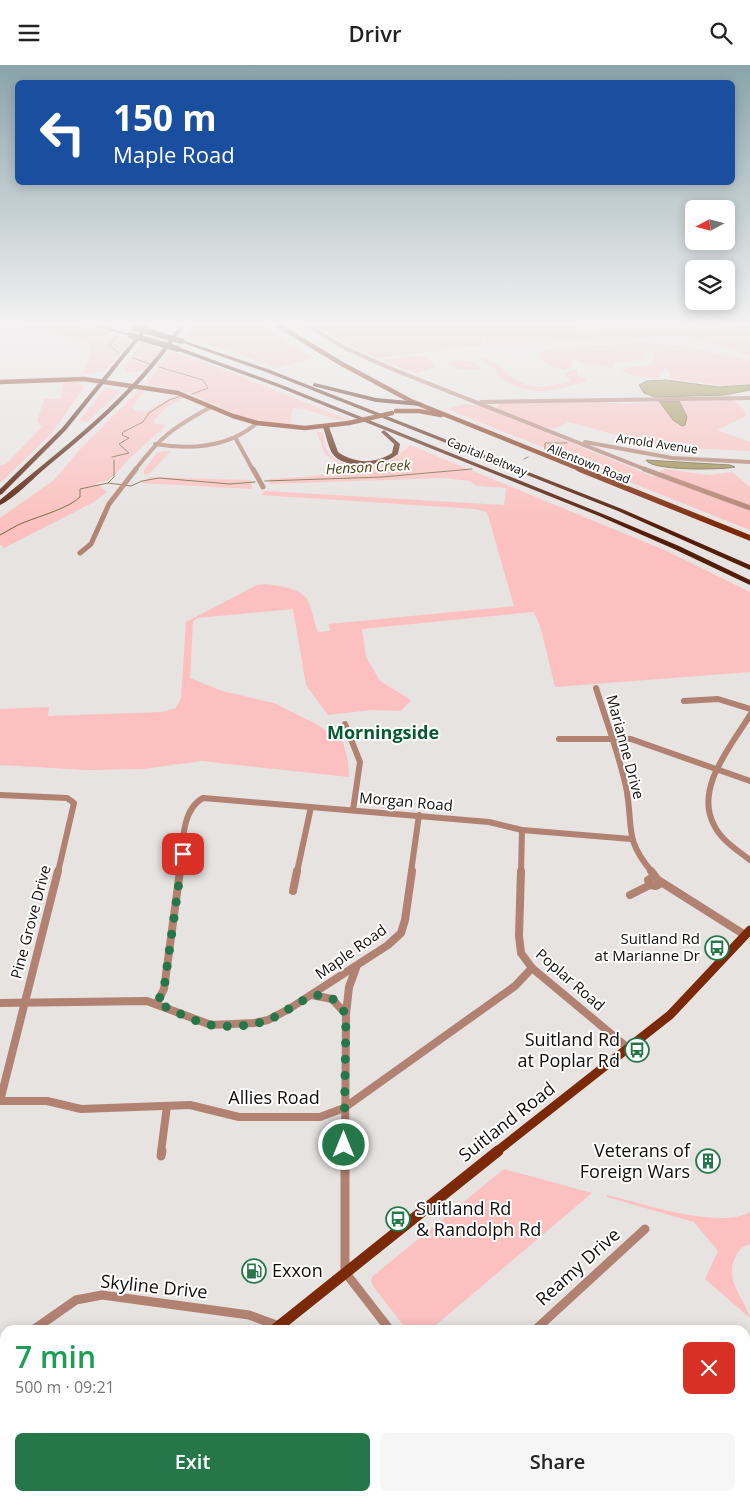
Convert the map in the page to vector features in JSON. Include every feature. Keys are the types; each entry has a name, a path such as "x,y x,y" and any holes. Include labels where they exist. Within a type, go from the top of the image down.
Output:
{"highway":[{"path":"0,493 60,435 94,393"},
{"path":"0,503 127,393"},
{"name":"Capital Beltway","path":"293,393 634,529 750,583"},
{"name":"Capital Beltway","path":"323,393 620,510 750,568"},
{"path":"350,393 395,406 395,411"},
{"path":"378,401 392,398 392,393"},
{"path":"378,401 420,405"},
{"path":"326,427 334,452 348,461 378,462 389,458 397,452 398,446 391,437 351,415"}],"main road":[{"path":"178,393 257,423 295,428 326,427 350,423 420,405"},
{"name":"Allentown Road","path":"394,393 441,415 750,537"},
{"name":"Allentown Road","path":"420,405 592,475 750,543"},
{"path":"395,411 416,411 441,415"},
{"name":"Suitland Road","path":"281,1325 683,1003 748,933"}],"street":[{"path":"454,393 750,508"},
{"path":"477,402 750,398"},
{"path":"80,553 91,544 104,511 155,444 176,426 211,407"},
{"path":"155,444 177,447 224,442 236,439 257,423"},
{"name":"Arnold Avenue","path":"562,435 624,451 689,460 750,462"},
{"path":"236,439 263,487"},
{"path":"621,459 624,451"},
{"name":"Marianne Drive","path":"596,688 628,794 631,839 638,856 662,883 748,933"},
{"path":"684,701 718,699 750,709"},
{"path":"750,715 718,769 708,790 706,803 709,816 727,842 750,860"},
{"path":"345,724 360,761 353,810"},
{"path":"559,739 638,740 750,781"},
{"name":"Pine Grove Drive","path":"0,795 57,797 72,801 75,806 0,1101"},
{"name":"Morgan Road","path":"157,1003 164,989 187,817 192,805 207,798 418,815 489,822 522,830 631,839"},
{"path":"293,891 311,807"},
{"name":"Maple Road","path":"0,1003 127,1000 157,1003 211,1025 224,1026 268,1020 358,966 388,945 401,933 405,920 418,815"},
{"name":"Poplar Road","path":"522,830 519,942 521,953 532,968 628,1048"},
{"path":"650,885 648,880 654,876"},
{"path":"630,895 650,885 656,886 662,883"},
{"path":"358,966 348,987 346,1015 344,1108 345,1272 386,1325"},
{"name":"Allies Road","path":"0,1101 46,1101 81,1109 167,1106 201,1107 226,1116 239,1117 320,1117 344,1108 514,986 532,968"},
{"path":"312,995 333,998 339,1003 346,1015"},
{"path":"160,1157 167,1106"},
{"name":"Reamy Drive","path":"540,1325 645,1229"},
{"name":"Skyline Drive","path":"40,1325 76,1300 102,1295 248,1315 270,1325"}],"shaded area":[{"path":"62,393 80,393 51,434 0,483 0,466 6,464 42,427 37,421 44,399 61,399"},
{"path":"101,393 119,393 87,422 78,421"},
{"path":"136,393 143,393 132,408 135,411 146,412 178,395 185,398 170,405 159,414 153,423 166,425 127,461 116,474 107,481 96,483 107,492 94,502 4,548 0,544 0,518 54,480 84,445"},
{"path":"188,393 282,393 352,421 344,421 308,410 293,408 290,424 263,422 238,415"},
{"path":"644,393 735,393 725,395 655,397"},
{"path":"734,400 745,411 746,416 717,430 750,442 750,451 661,447 568,422 554,429 544,427 496,408 500,403 601,402 627,404 659,402 673,419 687,417 679,401"},
{"path":"659,401 679,401 687,417 685,425 682,426 673,420"},
{"path":"465,404 484,407 652,476 665,469 709,475 732,472 750,487 750,530 447,409"},
{"path":"316,431 323,433 325,445 333,458 348,464 367,465 385,462 394,458 410,445 669,552 750,592 750,672 555,687 541,629 534,612 362,629 366,657 380,681 411,700 401,711 372,710 328,715 306,685 293,609 197,618 193,621 190,678 222,691 274,703 316,724 343,742 348,762 349,777 202,761 143,769 88,770 0,765 0,709 49,707 48,716 162,712 176,708 181,698 186,622 257,585 268,584 301,593 309,602 318,632 330,631 329,624 514,606 487,512 475,509 261,495 265,491 504,505 506,488 477,486 469,481 444,478 270,484 269,479 316,476 344,471 339,464 325,454"},
{"path":"171,451 149,474 144,474 144,470 157,453"},
{"path":"646,460 730,465 735,467 716,469 673,468 651,464"},
{"path":"150,477 251,480 252,489 141,483"},
{"path":"504,1169 592,1193 436,1325 403,1325 373,1286 371,1280 373,1276"},
{"path":"607,1195 659,1209 700,1217 736,1217 750,1212 750,1244 738,1251 732,1273 733,1281 750,1318 705,1279 718,1251 694,1222 607,1197"}],"waterway":[{"name":"Henson Creek","path":"112,457 129,453 119,444 129,438 122,435 123,432 143,422 149,413 169,400 181,396"},
{"name":"Henson Creek","path":"545,449 545,443 567,443"},
{"name":"Henson Creek","path":"524,459 528,457"},
{"name":"Henson Creek","path":"108,483 114,477 114,460"},
{"name":"Henson Creek","path":"265,481 382,477 472,469"},
{"name":"Henson Creek","path":"108,483 131,486 142,481 159,478 230,484 255,482"},
{"name":"Henson Creek","path":"0,535 22,523 69,505 80,497 80,489 108,483"}],"place":[{"name":"Suitland Rd at Marianne Dr","path":"717,948"},
{"name":"Suitland Rd at Poplar Rd","path":"637,1050"},
{"name":"Veterans of Foreign Wars","path":"708,1161"},
{"name":"Suitland Rd & Randolph Rd","path":"398,1219"},
{"name":"Exxon","path":"254,1271"}],"district":[{"name":"Morningside","path":"383,733"}],"route":[{"path":"183,854 164,989 157,1003 211,1025 224,1026 268,1020 312,995 326,995 333,998 339,1003 346,1015 344,1145"}]}
